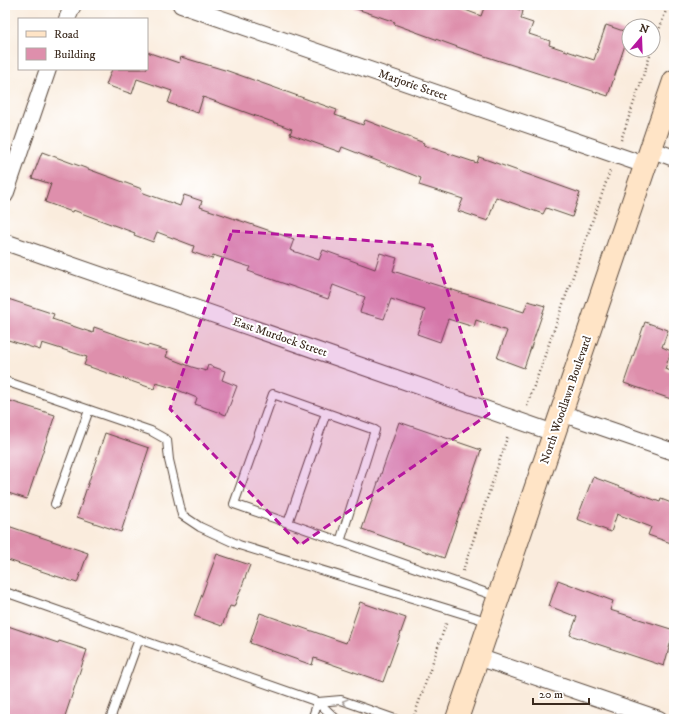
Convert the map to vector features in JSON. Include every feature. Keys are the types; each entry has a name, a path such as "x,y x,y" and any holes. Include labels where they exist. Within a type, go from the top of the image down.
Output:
{"main road":[{"name":"North Woodlawn Boulevard","path":"457,719 674,81"}],"street":[{"path":"67,18 72,5"},
{"name":"Marjorie Street","path":"181,5 616,155 674,158"},
{"path":"5,195 48,70"},
{"name":"East Murdock Street","path":"5,242 518,420 558,423 674,452"},
{"path":"478,657 659,719"}],"lane":[{"path":"5,381 151,431 167,440 169,460 182,515 200,527 239,545 490,622"},
{"path":"340,542 375,430 273,394 234,504 340,542 499,597"},
{"path":"55,504 89,410"},
{"path":"288,523 326,413"},
{"path":"5,592 318,702 336,719"},
{"path":"110,719 138,639"},
{"path":"318,702 341,700 395,719"},
{"path":"312,719 318,702"}],"path":[{"path":"661,25 668,5"},
{"path":"459,583 506,437 529,403 649,58"},
{"path":"414,719 450,610"}],"highlighted area":[{"path":"232,231 432,245 489,414 300,545 170,409"}],"building":[{"path":"354,5 452,5 481,16 485,5 506,5 523,11 521,19 533,23 529,34 550,41 549,45 594,60 606,25 621,30 621,57 608,96 463,49 394,24 395,22 354,8"},
{"path":"148,52 179,63 181,57 228,71 337,110 335,115 363,125 365,120 424,143 423,145 477,163 479,157 580,193 572,217 546,208 543,214 496,197 488,221 458,211 463,199 419,185 421,178 342,147 340,152 290,134 292,129 203,97 198,113 168,103 172,91 137,79 132,94 106,85 112,70 148,70"},
{"path":"42,152 142,189 141,192 180,206 184,195 202,201 200,207 294,239 290,250 319,260 323,250 375,269 380,253 397,258 393,271 433,284 524,312 528,301 545,306 524,368 497,358 507,331 476,320 474,327 448,319 440,342 417,334 425,310 391,299 384,319 360,312 365,297 333,285 328,299 248,271 250,267 213,255 212,259 192,252 194,246 157,232 153,242 134,235 135,233 73,210 72,212 45,202 51,184 32,178"},
{"path":"5,298 54,314 52,319 93,333 94,327 148,346 168,351 166,357 192,367 206,371 208,365 225,371 222,380 237,386 226,415 195,404 197,398 173,388 156,383 154,389 84,365 87,357 42,343 40,350 5,339"},
{"path":"645,322 668,330 662,347 671,351 665,369 674,372 674,400 624,383"},
{"path":"10,401 55,415 27,499 5,492 5,416"},
{"path":"399,422 481,450 444,558 362,529"},
{"path":"105,433 149,448 121,532 77,517"},
{"path":"593,477 660,502 661,499 674,504 674,544 648,535 651,527 617,514 611,532 577,519"},
{"path":"5,525 88,553 77,583 5,559"},
{"path":"217,554 250,565 234,607 230,606 222,626 194,616"},
{"path":"558,580 613,601 610,610 674,630 664,666 570,635 577,617 549,606"},
{"path":"360,602 406,618 383,682 314,658 312,665 250,643 260,613 346,643"},
{"path":"5,625 58,643 59,641 87,650 64,719 5,719"}]}
